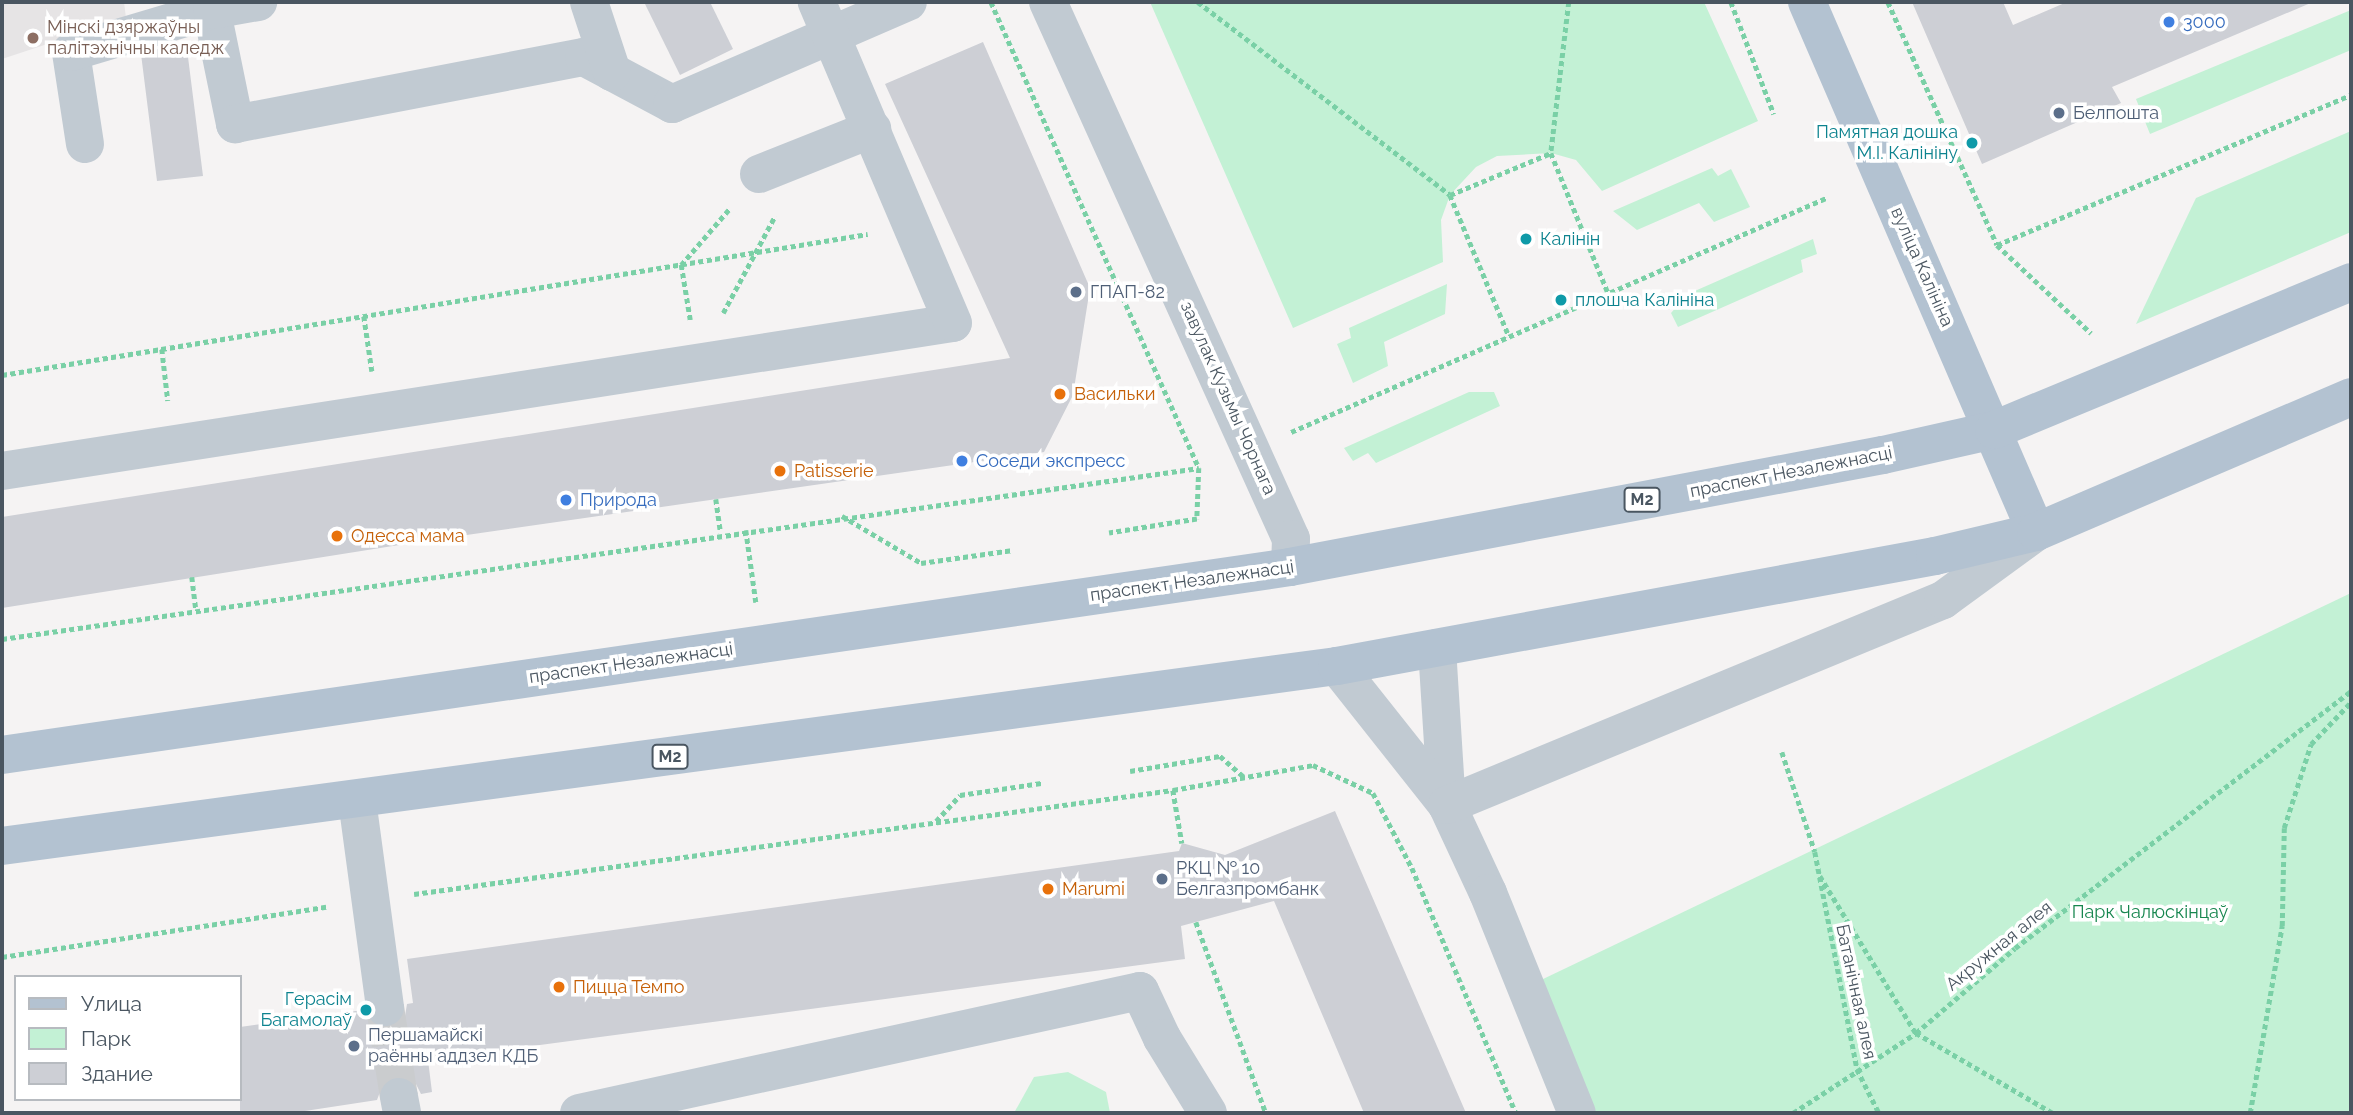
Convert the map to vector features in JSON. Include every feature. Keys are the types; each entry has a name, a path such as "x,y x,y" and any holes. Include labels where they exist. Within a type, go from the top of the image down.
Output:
{"main road":[{"name":"вуліца Калініна","path":"1807,2 2036,532"},
{"name":"праспект Незалежнасці","path":"2,755 1290,568 1994,430 2351,282"},
{"name":"М2","path":"2,846 1337,666 1921,559 2036,532 2351,397"}],"street":[{"path":"85,144 71,52 211,6 258,2"},
{"path":"589,2 612,72"},
{"path":"211,6 235,124 584,57 672,104 825,18 908,2"},
{"name":"завулак Кузьмы Чорнага","path":"1048,2 1291,539 1290,568"},
{"path":"2,471 953,323 825,18"},
{"path":"759,174 872,129"},
{"path":"1447,805 1943,600 2036,532"},
{"path":"1437,648 1447,805"},
{"path":"1337,666 1447,805 1489,893 1577,1113"},
{"path":"357,800 368,901 385,1007"},
{"path":"579,1113 1140,991 1162,1038 1208,1113"}],"path":[{"path":"991,2 1199,468 1197,519 1109,533"},
{"path":"1198,2 1450,195 1509,336"},
{"path":"1569,2 1551,153 1608,293"},
{"path":"1731,2 1774,114"},
{"path":"1888,2 1997,245 2091,333"},
{"path":"1997,245 2351,95"},
{"path":"1450,195 1551,153"},
{"path":"696,363 809,154"},
{"path":"696,363 681,265 759,174"},
{"path":"1288,433 1826,198"},
{"path":"2,375 913,227"},
{"path":"364,316 378,413"},
{"path":"2,639 721,533 1199,468"},
{"path":"716,499 721,533"},
{"path":"842,516 921,563 1013,550"},
{"path":"746,530 753,584"},
{"path":"192,577 196,609"},
{"name":"Акружная алея","path":"1793,1113 1916,1033 2015,948 2351,691"},
{"path":"2250,1113 2282,926 2284,828 2311,744 2351,702"},
{"path":"1782,752 1817,872 1916,1033 2053,1113"},
{"path":"1130,771 1220,757 1245,778"},
{"path":"2,957 368,901 1172,790 1313,765 1373,793 1412,868 1516,1113"},
{"path":"935,822 960,794 1041,783"},
{"path":"1172,790 1182,843"},
{"name":"Батанічная алея","path":"1817,872 1857,1069 1879,1113"},
{"path":"1196,922 1266,1113"}],"shaded area":[{"name":"Мінскі дзяржаўны палітэхнічны каледж","path":"2,2 124,2 126,18 2,59"}],"green space":[{"path":"1150,2 1704,2 1758,121 1602,191 1576,160 1551,153 1497,156 1476,167 1450,195 1441,220 1443,262 1293,328"},
{"path":"2351,10 2351,50 2150,134 2136,99"},
{"path":"2351,131 2351,232 2136,324 2196,198"},
{"path":"1712,168 1718,176 1731,169 1750,207 1714,222 1699,203 1637,230 1613,211"},
{"path":"1813,239 1817,254 1801,260 1803,272 1678,327 1671,313 1688,294"},
{"path":"1447,284 1445,314 1384,342 1388,366 1353,383 1337,344 1351,338 1349,328"},
{"path":"1469,392 1494,392 1500,406 1376,463 1368,453 1353,461 1344,448"},
{"name":"Парк Чалюскінцаў","path":"2351,593 2351,1113 1595,1113 1541,980"},
{"path":"1068,1072 1106,1092 1110,1113 1014,1113 1034,1077"}],"building":[{"path":"644,2 710,2 733,49 680,75"},
{"path":"1912,2 2003,2 2013,25 2067,2 2313,2 2112,87 2121,103 1982,164"},
{"path":"181,42 184,58 188,57 203,176 157,181 141,54"},
{"path":"983,42 1090,288 1073,395 1044,452 418,542 2,608 2,517 1010,358 885,84"},
{"path":"1335,811 1466,1113 1364,1113 1274,901 1181,926 1185,959 428,1060 432,1092 421,1094 415,1082 396,1075 384,1081 377,1100 292,1113 240,1113 242,1027 363,1010 376,1027 389,1028 405,1016 407,1004 413,1003 407,959 1179,851 1182,843 1225,855"}],"tunnel":[{"path":"385,1007 399,1097"}],"place":[{"name":"3000","path":"2169,22"},
{"name":"Мінскі дзяржаўны палітэхнічны каледж","path":"33,38"},
{"name":"Белпошта","path":"2059,113"},
{"name":"Памятная дошка М.І. Калініну","path":"1972,143"},
{"name":"Калінін","path":"1526,239"},
{"name":"ГПАП-82","path":"1076,292"},
{"name":"плошча Калініна","path":"1561,300"},
{"name":"Васильки","path":"1060,394"},
{"name":"Соседи экспресс","path":"962,461"},
{"name":"Patisserie","path":"780,471"},
{"name":"Природа","path":"566,500"},
{"name":"Одесса мама","path":"337,536"},
{"name":"РКЦ № 10 Белгазпромбанк","path":"1162,879"},
{"name":"Marumi","path":"1048,889"},
{"name":"Пицца Темпо","path":"559,987"},
{"name":"Герасім Багамолаў","path":"366,1010"},
{"name":"Першамайскі раённы аддзел КДБ","path":"354,1046"}]}
